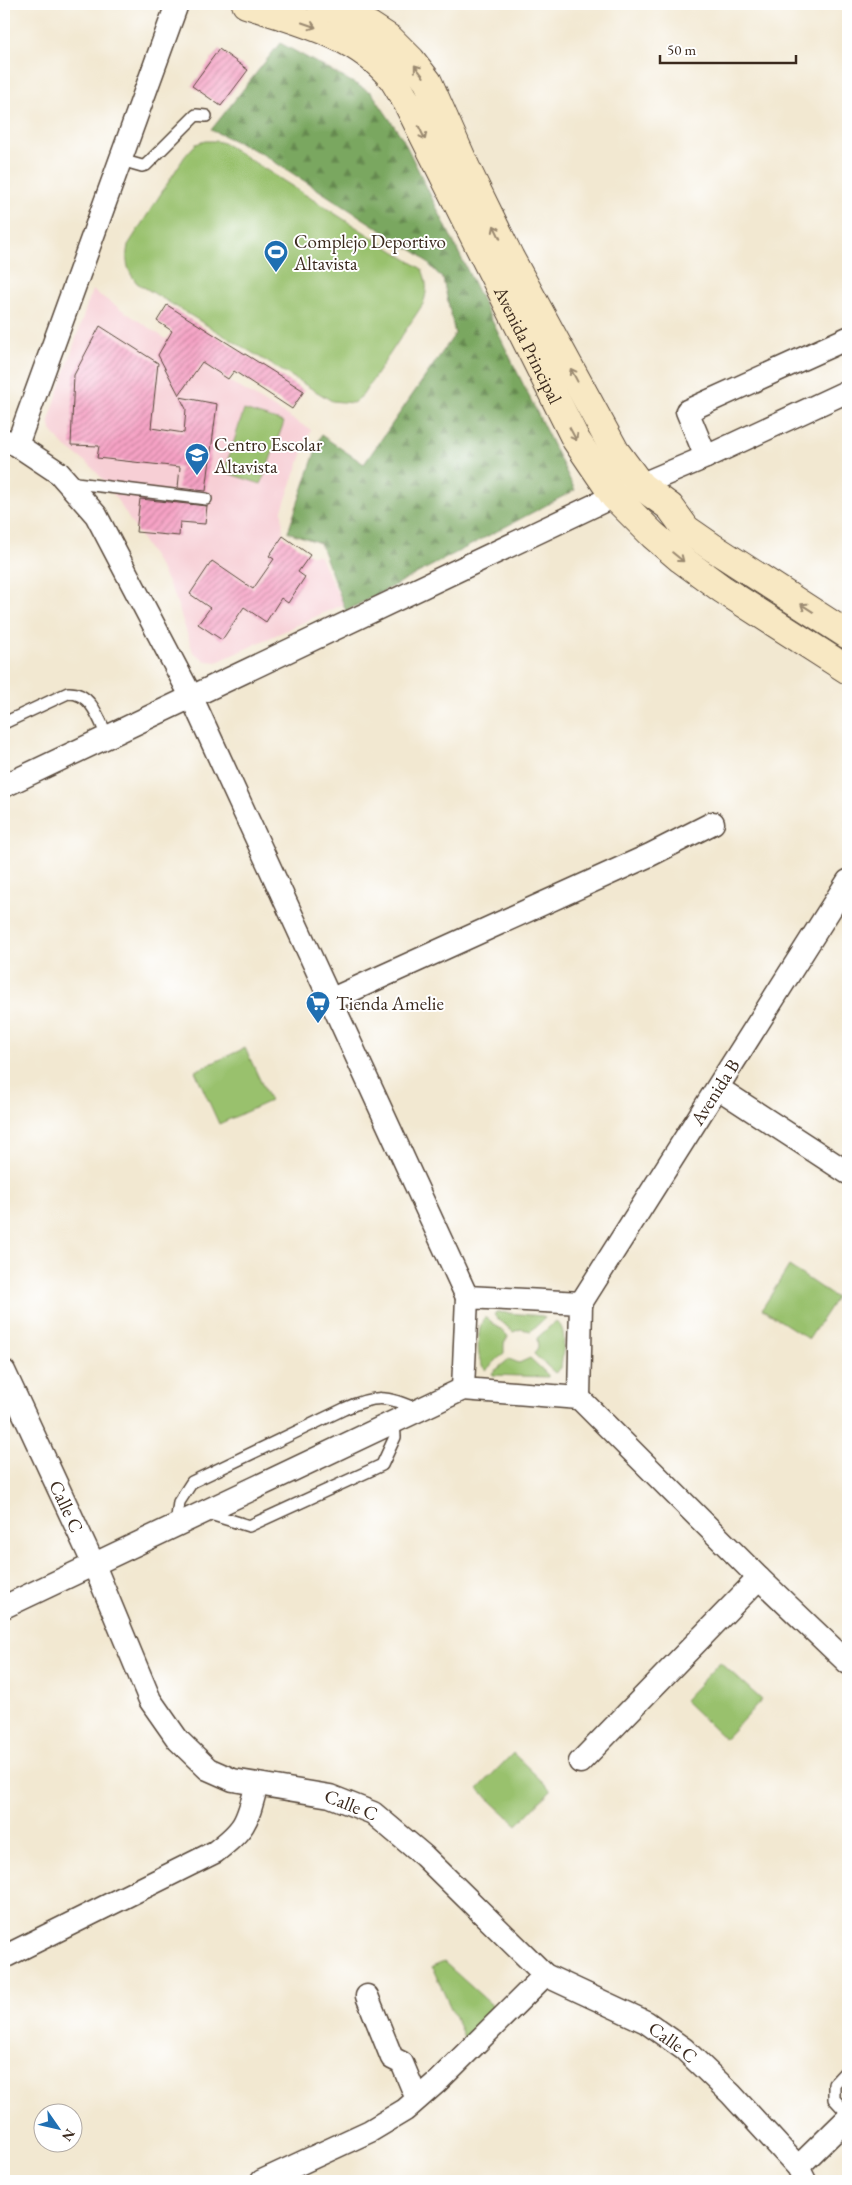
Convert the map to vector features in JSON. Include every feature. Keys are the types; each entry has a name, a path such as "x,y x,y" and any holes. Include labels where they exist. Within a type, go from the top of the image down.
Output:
{"street":[{"path":"177,4 121,160 11,442 59,473 96,514 191,696 467,1297 463,1388"},
{"name":"Avenida Principal","path":"246,4 322,30 356,46 375,60 393,80 576,440 614,496 653,535 688,564 722,589 848,670"},
{"name":"Avenida Principal","path":"321,4 370,26 390,39 411,60 428,82 466,168 510,258 615,451 641,486 656,495 670,507 686,528 712,547 848,635"},
{"path":"706,457 687,411 848,338"},
{"path":"4,786 614,496 706,457 848,391"},
{"path":"330,1000 650,855 713,823"},
{"name":"Avenida B","path":"581,1303 848,881"},
{"path":"718,1088 848,1172"},
{"path":"467,1297 581,1303 579,1398"},
{"name":"Calle C","path":"4,1371 94,1565 150,1700 178,1740 208,1769 233,1780 330,1796 373,1814 424,1856 545,1975 646,2022 684,2049 731,2094 802,2174"},
{"path":"4,1607 463,1388 579,1398 759,1578 848,1663"},
{"path":"580,1762 759,1578"},
{"path":"4,1957 215,1852 234,1838 248,1820 257,1784"},
{"path":"262,2181 370,2130 405,2110 438,2082 545,1975"},
{"path":"367,1996 392,2058 402,2064 417,2099"},
{"path":"802,2174 826,2140 848,2116"}],"lane":[{"path":"121,160 142,166 146,165 196,115 206,116"},
{"path":"66,482 206,499"},
{"path":"4,723 68,693 78,693 86,698 107,736"},
{"path":"176,1525 179,1502 192,1482 359,1402 381,1398 396,1400 418,1410"},
{"path":"203,1512 249,1526 382,1465 395,1437 394,1422"},
{"path":"848,2069 834,2084 834,2099 848,2116"},
{"path":"826,2140 848,2135"}],"shaded area":[{"name":"Centro Escolar Altavista","path":"92,290 232,383 311,430 282,510 283,536 310,555 319,555 343,604 217,662 206,661 193,652 175,597 162,571 109,487 91,466 62,444 51,430 49,420"}],"green space":[{"path":"280,43 372,93 403,139 575,490 346,611 320,543 288,532 321,435 364,464 455,334 443,279 420,255 259,152 211,130"},
{"name":"Complejo Deportivo Altavista","path":"205,141 224,143 422,269 426,286 423,304 362,396 353,403 332,401 137,283 131,274 127,261 128,245 185,156 196,144"},
{"path":"244,410 284,422 261,484 224,472"},
{"path":"245,1048 270,1101 219,1124 195,1071"},
{"path":"789,1266 836,1298 809,1339 762,1309"},
{"path":"496,1312 543,1316 545,1318 531,1331 521,1329 513,1332 494,1315"},
{"path":"484,1318 487,1318 508,1336 504,1344 504,1353 486,1370 480,1360 478,1345 480,1329"},
{"path":"556,1321 562,1330 564,1343 561,1368 555,1373 534,1354 538,1347 537,1338"},
{"path":"530,1358 548,1377 493,1375 492,1373 509,1359 519,1363"},
{"path":"720,1662 762,1700 725,1739 684,1700"},
{"path":"513,1753 551,1790 517,1825 478,1789"},
{"path":"444,1962 504,2016 470,2050 432,1967"}],"building":[{"path":"219,49 248,70 221,106 192,86"},
{"path":"167,305 304,391 292,409 234,371 228,379 202,362 179,395 158,355 172,331 157,321"},
{"path":"100,326 158,363 151,428 184,433 186,409 180,397 217,404 206,491 178,488 180,467 97,458 99,446 71,445 74,375"},
{"path":"140,499 207,506 205,524 180,522 179,536 136,532"},
{"path":"283,536 310,555 298,572 305,577 288,603 281,598 266,622 244,607 222,640 198,624 210,608 190,594 212,561 253,589 274,559 269,556"}],"place":[{"name":"Complejo Deportivo Altavista","path":"276,273"},
{"name":"Centro Escolar Altavista","path":"197,476"},
{"name":"Tienda Amelie","path":"318,1024"}]}
